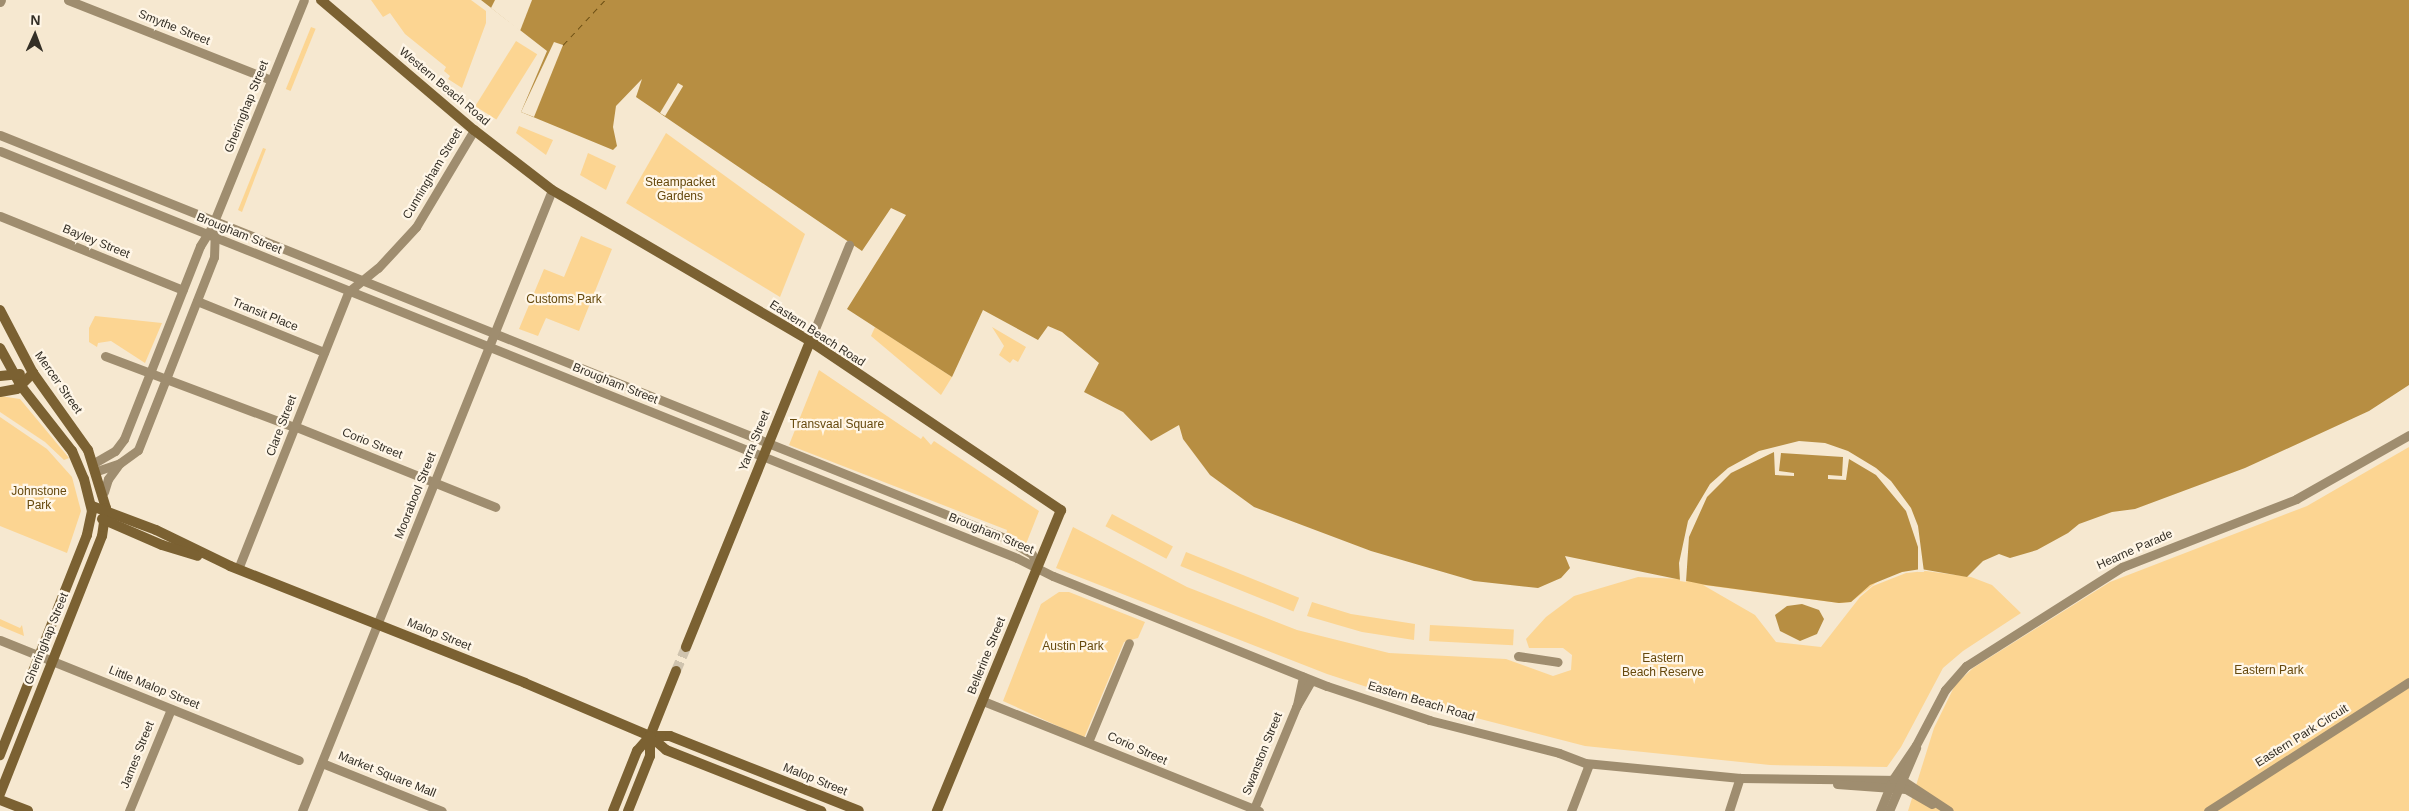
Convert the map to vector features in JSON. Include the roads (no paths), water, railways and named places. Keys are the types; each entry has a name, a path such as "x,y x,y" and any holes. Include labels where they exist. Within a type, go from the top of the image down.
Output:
{"street":[{"name":"Smythe Street","path":"68,0 271,80"},
{"name":"Gheringhap Street","path":"96,467 122,442 207,234 214,224 304,0"},
{"name":"Western Beach Road","path":"321,0 474,130 552,190"},
{"name":"Cunningham Street","path":"348,292 364,281 416,227 474,130"},
{"name":"Brougham Street","path":"0,135 214,224 364,281 1006,538 1032,554 1037,567"},
{"name":"Brougham Street","path":"0,151 348,292 929,522 1037,567"},
{"name":"Moorabool Street","path":"302,811 552,190"},
{"name":"Eastern Beach Road","path":"552,190 810,341 1061,510"},
{"name":"Bayley Street","path":"0,216 184,290"},
{"name":"Gheringhap Street","path":"104,492 109,477 120,464 138,450 214,257 217,238 214,224"},
{"name":"Yarra Street","path":"686,647 849,245"},
{"name":"Clare Street","path":"238,569 348,292"},
{"name":"Transit Place","path":"197,301 324,352"},
{"name":"Mercer Street","path":"0,310 33,373 73,425 96,467"},
{"path":"0,348 21,386 62,436 82,473"},
{"name":"Corio Street","path":"105,356 165,380 182,382 496,507"},
{"path":"0,376 33,373"},
{"path":"0,392 13,391 21,386 33,373"},
{"name":"Hearne Parade","path":"1896,784 1944,690 1960,671 2072,597 2122,567 2296,499 2409,435"},
{"name":"Gheringhap Street","path":"0,755 89,530 92,506 82,473 96,467 120,464"},
{"name":"Gheringhap Street","path":"0,793 80,592 106,518 104,492 96,467"},
{"name":"Malop Street","path":"92,506 106,518 162,545 217,561 378,624 650,736 666,750 821,811"},
{"path":"929,522 934,510"},
{"name":"Bellerine Street","path":"937,811 1061,510"},
{"name":"Eastern Beach Road","path":"1037,567 1307,679 1429,720 1560,753 1589,764 1740,778 1896,784"},
{"path":"66,587 80,592"},
{"name":"Little Malop Street","path":"0,640 299,760"},
{"path":"1086,742 1129,643"},
{"path":"1518,656 1558,662"},
{"path":"614,811 637,751 650,736 676,671"},
{"name":"Swanston Street","path":"1255,810 1307,679"},
{"name":"Eastern Park Circuit","path":"2208,811 2409,682"},
{"name":"Corio Street","path":"983,701 1166,776 1255,810"},
{"name":"James Street","path":"129,811 171,709"},
{"path":"628,811 650,756 650,736"},
{"name":"Malop Street","path":"650,736 670,736 859,811"},
{"path":"722,772 727,759"},
{"name":"Market Square Mall","path":"322,763 438,810"},
{"path":"1571,811 1589,764"},
{"path":"1729,811 1740,778"},
{"path":"1880,811 1896,784"},
{"path":"1888,811 1896,784"},
{"path":"1896,784 1909,790 1940,811"},
{"path":"1896,784 1949,811"},
{"path":"0,800 28,811"}],"tunnel":[{"path":"676,671 686,647"}],"park label":[{"name":"Steampacket Gardens","path":"680,190"},
{"name":"Customs Park","path":"564,300"},
{"name":"Transvaal Square","path":"837,425"},
{"name":"Johnstone Park","path":"39,499"},
{"name":"Austin Park","path":"1073,647"},
{"name":"Eastern Beach Reserve","path":"1663,666"},
{"name":"Eastern Park","path":"2269,671"}]}
